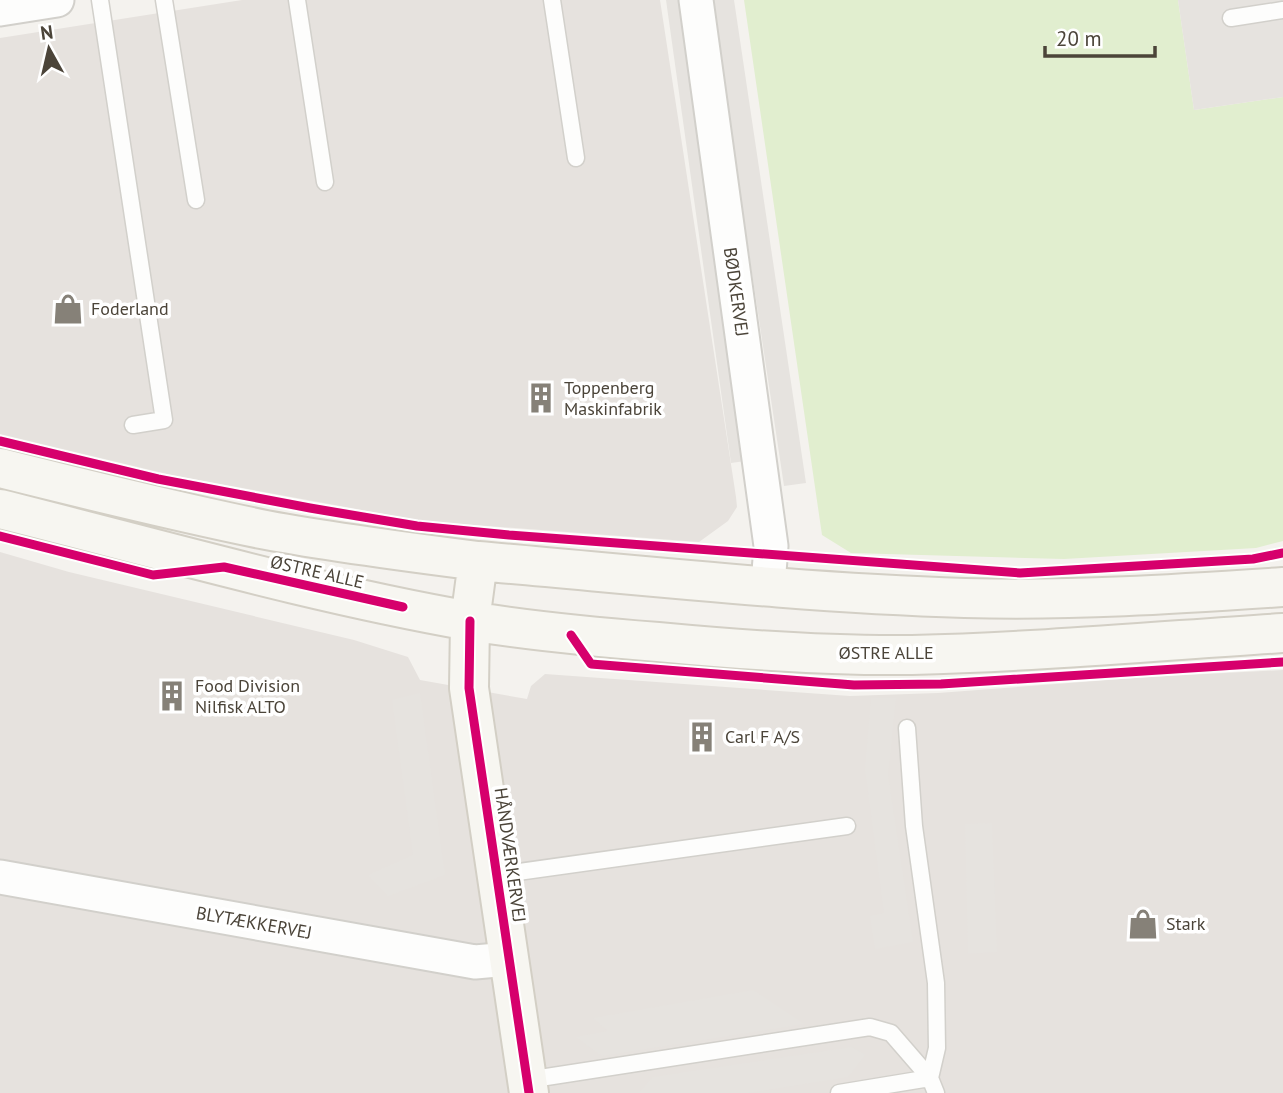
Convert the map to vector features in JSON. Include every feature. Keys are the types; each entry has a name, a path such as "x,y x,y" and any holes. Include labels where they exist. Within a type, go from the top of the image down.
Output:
{"street":[{"path":"0,9 57,0"},
{"name":"BØDKERVEJ","path":"696,0 771,546 768,585"},
{"name":"ØSTRE ALLE","path":"0,468 127,500 268,530 478,561 966,598 1091,598 1283,587"},
{"name":"ØSTRE ALLE","path":"0,509 242,572 470,621 571,635 799,653 894,654 1009,652 1283,633"},
{"name":"HÅNDVÆRKERVEJ","path":"478,561 470,621 469,688 528,1087"},
{"name":"BLYTÆKKERVEJ","path":"0,877 475,962 509,959"}],"lane":[{"path":"100,0 164,420 132,425"},
{"path":"164,0 196,200"},
{"path":"297,0 325,182"},
{"path":"552,0 576,158"},
{"path":"1231,18 1283,10"},
{"path":"907,728 914,826 936,983 937,1048 933,1086"},
{"path":"497,875 847,826"},
{"path":"528,1087 870,1027 891,1033 933,1086"},
{"path":"839,1093 933,1086"}],"shaded area":[{"path":"242,0 660,0 736,497 737,507 728,521 699,542 422,521 171,475 0,434 0,38"},
{"path":"666,0 687,0 752,460 731,463"},
{"path":"711,0 734,0 806,483 784,486"},
{"path":"1178,0 1283,0 1283,97 1194,110"},
{"path":"0,552 69,572 354,640 408,657 420,680 527,699 531,686 545,674 850,696 938,693 1283,670 1283,1093 0,1093"},
{"path":"420,693 445,875 388,896 368,875 413,855 392,700"},
{"path":"871,698 896,698 888,775 913,942 875,949 870,916 884,913 865,769"},
{"path":"992,823 997,952 968,954 965,824"},
{"path":"753,990 804,1024 602,1056 576,1037 608,1031 593,1018"},
{"path":"852,1047 865,1055 848,1077 748,1093 639,1093 653,1077"}],"green space":[{"path":"744,0 1178,0 1194,110 1283,97 1283,541 1256,548 1064,559 851,553 822,535"}],"cycle path":[{"path":"0,441 158,479 310,508 417,526 509,535 1020,573 1253,559 1283,553"},
{"path":"0,536 153,575 224,567 403,607"},
{"path":"470,621 469,688 529,1093"},
{"path":"571,635 591,664 854,685 941,684 1283,662"}],"place":[{"name":"Foderland","path":"68,309"},
{"name":"Toppenberg Maskinfabrik","path":"541,398"},
{"name":"Food Division Nilfisk ALTO","path":"172,696"},
{"name":"Carl F A/S","path":"702,737"},
{"name":"Stark","path":"1143,924"}]}
